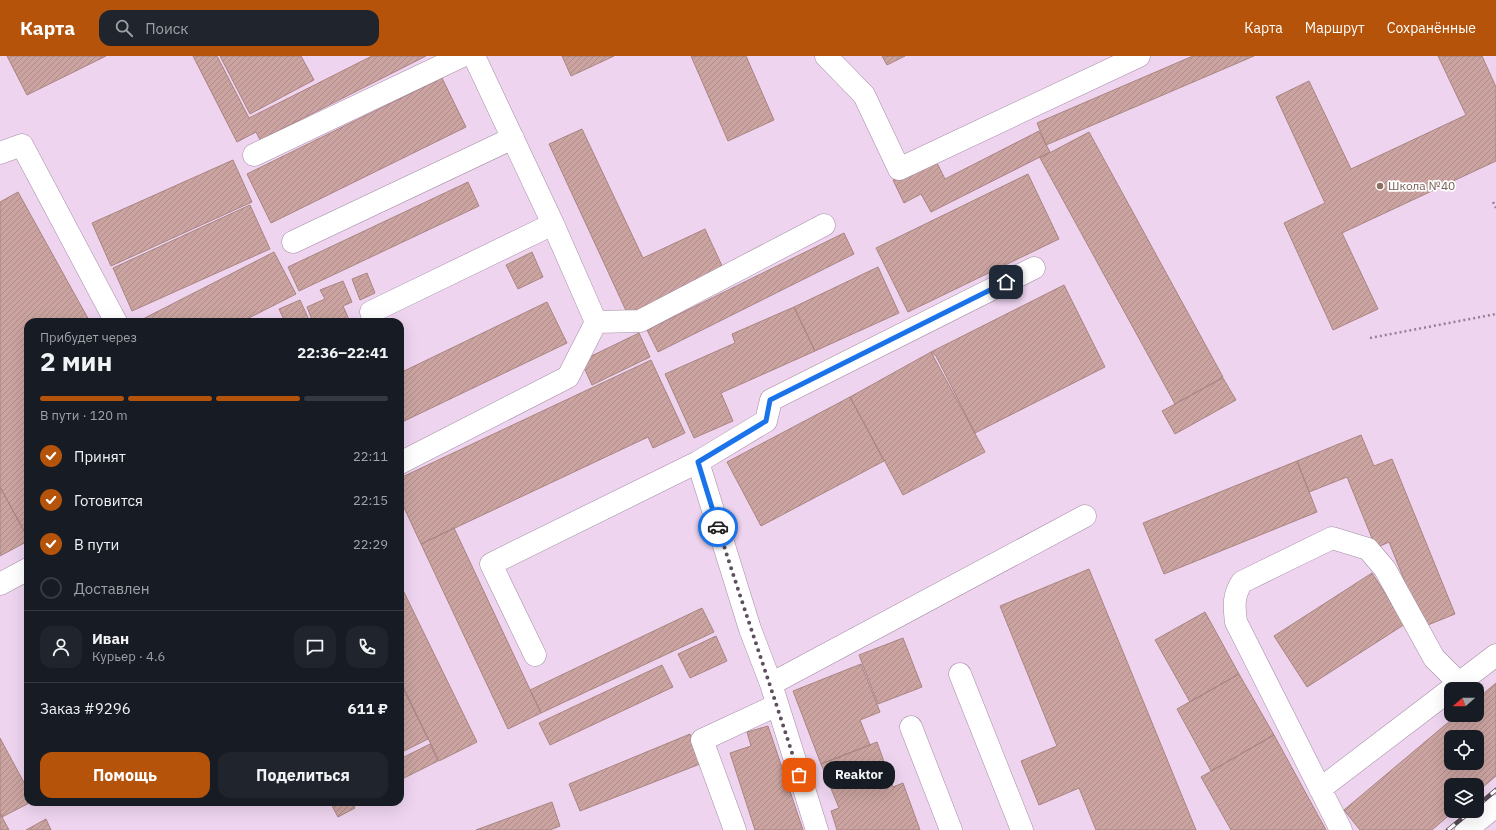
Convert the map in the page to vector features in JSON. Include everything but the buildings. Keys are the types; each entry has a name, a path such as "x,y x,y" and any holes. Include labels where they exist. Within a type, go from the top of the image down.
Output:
{"street":[{"path":"254,155 462,56"},
{"path":"474,56 553,224 596,322"},
{"path":"826,56 864,95 899,169 1139,56"},
{"path":"293,242 513,138"},
{"path":"0,153 22,145 114,318"},
{"path":"371,312 553,224"},
{"path":"596,322 640,321 824,225"},
{"path":"535,656 491,564 698,462 766,421 770,400 1034,268"},
{"path":"404,461 568,377 596,322"},
{"path":"698,462 750,629 771,684 817,830"},
{"path":"771,684 1086,516"},
{"path":"1341,830 1236,622 1233,603 1236,592 1242,582 1332,538 1368,549 1385,569 1434,658 1458,682"},
{"path":"0,584 24,571"},
{"path":"1460,682 1496,654"},
{"path":"960,674 1022,830"},
{"path":"1320,789 1444,694"},
{"path":"735,830 702,740 777,705"},
{"path":"911,727 951,830"},
{"path":"1466,830 1496,806"}],"path":[{"path":"1493,202 1496,208"},
{"path":"1370,338 1496,314"}],"railway":[{"path":"1484,800 1496,790"},
{"path":"1448,830 1463,818"}],"way so far":[{"path":"718,527 750,629 771,684 799,775"}],"place":[{"name":"Школа №40","path":"1380,186"},
{"name":"Reaktor","path":"799,775"}],"route":[{"path":"718,527 698,462 766,421 770,400 1006,282"}]}
